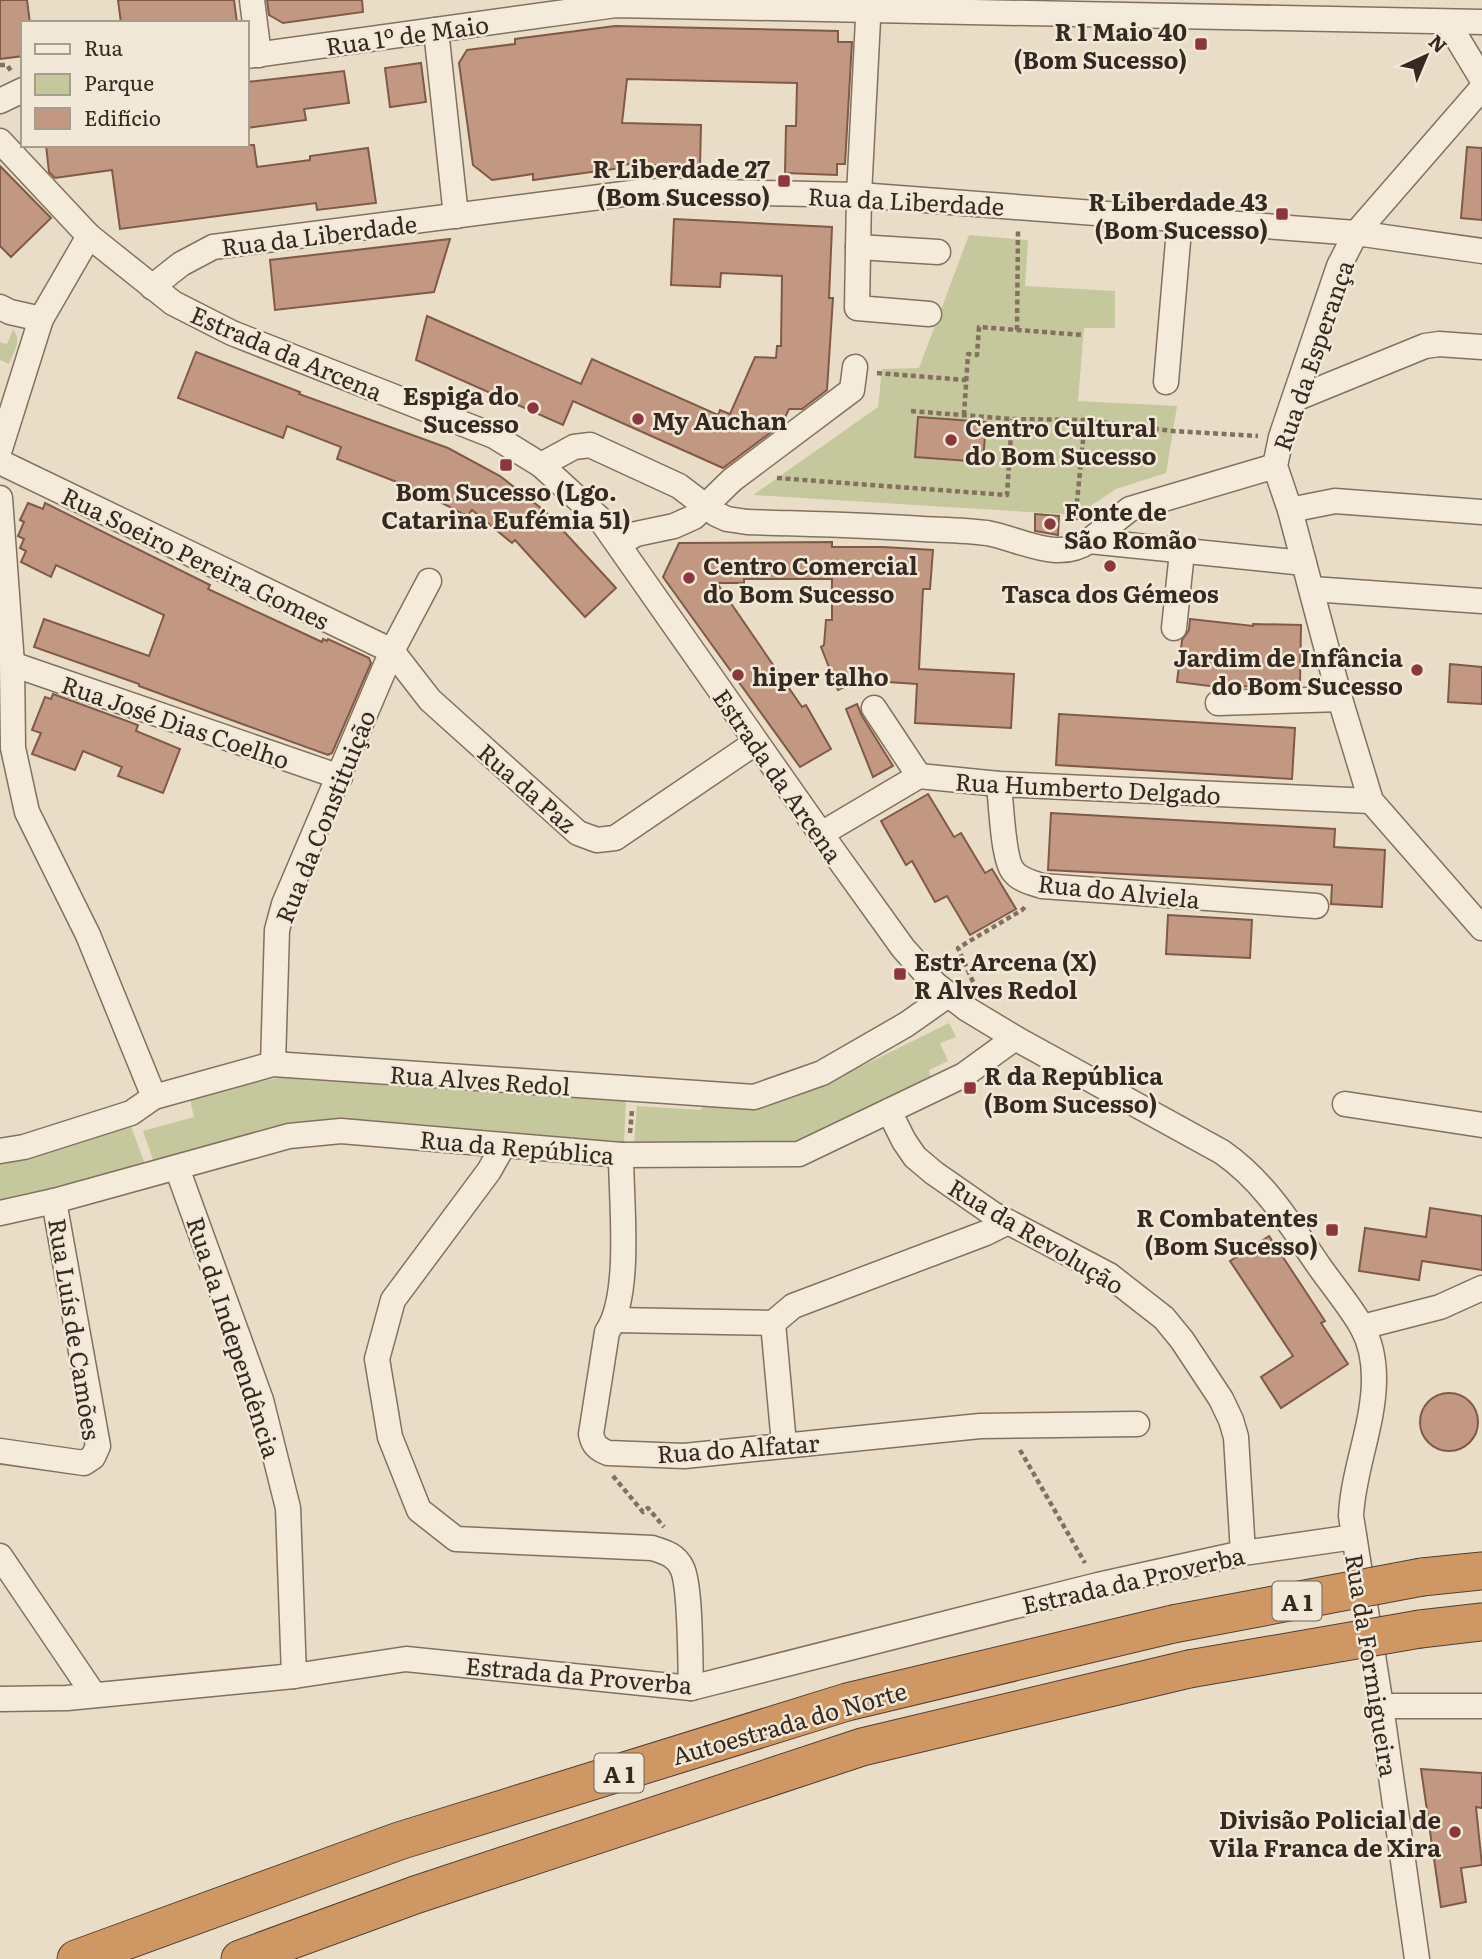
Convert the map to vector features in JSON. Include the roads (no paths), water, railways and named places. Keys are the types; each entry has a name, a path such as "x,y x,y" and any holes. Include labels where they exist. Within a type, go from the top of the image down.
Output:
{"highway":[{"name":"Autoestrada do Norte","path":"75,1959 399,1841 847,1702 1173,1624 1422,1577 1482,1571"},
{"name":"Autoestrada do Norte","path":"240,1959 415,1895 862,1747 1189,1670 1420,1629 1482,1622"}],"street":[{"path":"252,0 253,55"},
{"name":"Rua 1º de Maio","path":"253,55 616,5 869,5 1482,22"},
{"path":"869,5 859,195 857,308 929,314"},
{"path":"1448,23 1482,79"},
{"path":"436,30 456,216"},
{"name":"Rua da Esperança","path":"1482,88 1356,233 1339,266 1281,437 1275,466 1290,510 1340,699 1371,801 1482,928"},
{"path":"0,101 21,91"},
{"name":"Estrada da Arcena","path":"0,141 89,236 173,303 232,334 494,436 541,465 600,519 619,544 755,743 903,948 935,984 1015,1038 1177,1126 1222,1152 1248,1172 1275,1203 1362,1327 1374,1362 1371,1412 1352,1498 1354,1536"},
{"name":"Rua da Liberdade","path":"152,287 181,264 213,247 639,192 859,195 1018,206 1356,233 1482,251"},
{"path":"1166,382 1180,218"},
{"path":"0,449 41,319 89,236"},
{"path":"858,247 938,253"},
{"path":"0,307 41,319"},
{"path":"1295,399 1425,346 1472,345 1482,329"},
{"path":"619,544 650,529 685,522 718,492 852,390 854,369"},
{"path":"541,465 574,447 590,445 679,486 727,519 988,533 1027,546 1060,550 1074,549 1087,543 1130,509 1275,466"},
{"name":"Rua Soeiro Pereira Gomes","path":"0,462 392,652"},
{"path":"0,498 12,664 13,748 27,812 88,935 154,1097"},
{"path":"1290,510 1335,501 1482,512"},
{"path":"1087,543 1304,563"},
{"path":"1174,628 1182,552"},
{"name":"Rua da Constituição","path":"273,1064 277,930 284,904 392,652 429,581"},
{"path":"1312,589 1482,601"},
{"name":"Rua da Paz","path":"392,652 430,700 578,834 597,840 615,838 755,743"},
{"name":"Rua José Dias Coelho","path":"12,664 340,777"},
{"path":"1218,703 1340,699"},
{"path":"874,708 919,776"},
{"name":"Rua Humberto Delgado","path":"821,834 919,776 999,784 1371,801"},
{"name":"Rua do Alviela","path":"999,784 1007,856 1013,871 1025,880 1042,886 1316,906"},
{"name":"Rua Alves Redol","path":"0,1151 24,1147 131,1113 154,1097 273,1064 754,1097 822,1073 907,1024 958,1002"},
{"name":"Rua da República","path":"0,1213 54,1201 289,1136 313,1132 341,1131 625,1155 799,1154 964,1075 1015,1038"},
{"path":"1345,1104 1482,1125"},
{"name":"Rua da Revolução","path":"889,1111 915,1157 944,1180 1008,1222 1109,1275 1164,1318 1182,1340 1231,1420 1236,1437 1243,1553"},
{"path":"503,1146 489,1171 393,1300 377,1359 390,1437 419,1510 456,1539 652,1548 667,1552 675,1558 686,1577 691,1688"},
{"name":"Rua do Alfatar","path":"625,1155 622,1289 614,1320 607,1332 591,1434 592,1441 601,1450 608,1453 684,1456 980,1426 1137,1424"},
{"name":"Rua da Independência","path":"177,1168 261,1400 288,1508 294,1676"},
{"name":"Rua Luís de Camões","path":"0,1451 84,1463 93,1457 98,1446 54,1201"},
{"path":"614,1320 773,1323 793,1306 986,1233 1008,1222"},
{"path":"1362,1327 1440,1307 1482,1288"},
{"path":"773,1323 784,1444"},
{"name":"Estrada da Proverba","path":"0,1699 94,1695 294,1676 406,1659 691,1688 1098,1586 1243,1553 1354,1536"},
{"name":"Rua da Formigueira","path":"1354,1536 1417,1959"},
{"path":"0,1556 94,1695"},
{"path":"1381,1706 1482,1706"}],"place":[{"name":"R 1 Maio 40 (Bom Sucesso)","path":"1201,44"},
{"name":"R Liberdade 27 (Bom Sucesso)","path":"784,181"},
{"name":"R Liberdade 43 (Bom Sucesso)","path":"1282,214"},
{"name":"Espiga do Sucesso","path":"533,408"},
{"name":"My Auchan","path":"638,419"},
{"name":"Centro Cultural do Bom Sucesso","path":"951,440"},
{"name":"Bom Sucesso (Lgo. Catarina Eufémia 51)","path":"506,465"},
{"name":"Fonte de São Romão","path":"1050,524"},
{"name":"Tasca dos Gémeos","path":"1110,566"},
{"name":"Centro Comercial do Bom Sucesso","path":"689,578"},
{"name":"Jardim de Infância do Bom Sucesso","path":"1417,670"},
{"name":"hiper talho","path":"738,675"},
{"name":"Estr Arcena (X) R Alves Redol","path":"900,974"},
{"name":"R da República (Bom Sucesso)","path":"970,1088"},
{"name":"R Combatentes (Bom Sucesso)","path":"1332,1230"},
{"name":"Divisão Policial de Vila Franca de Xira","path":"1455,1832"}]}
